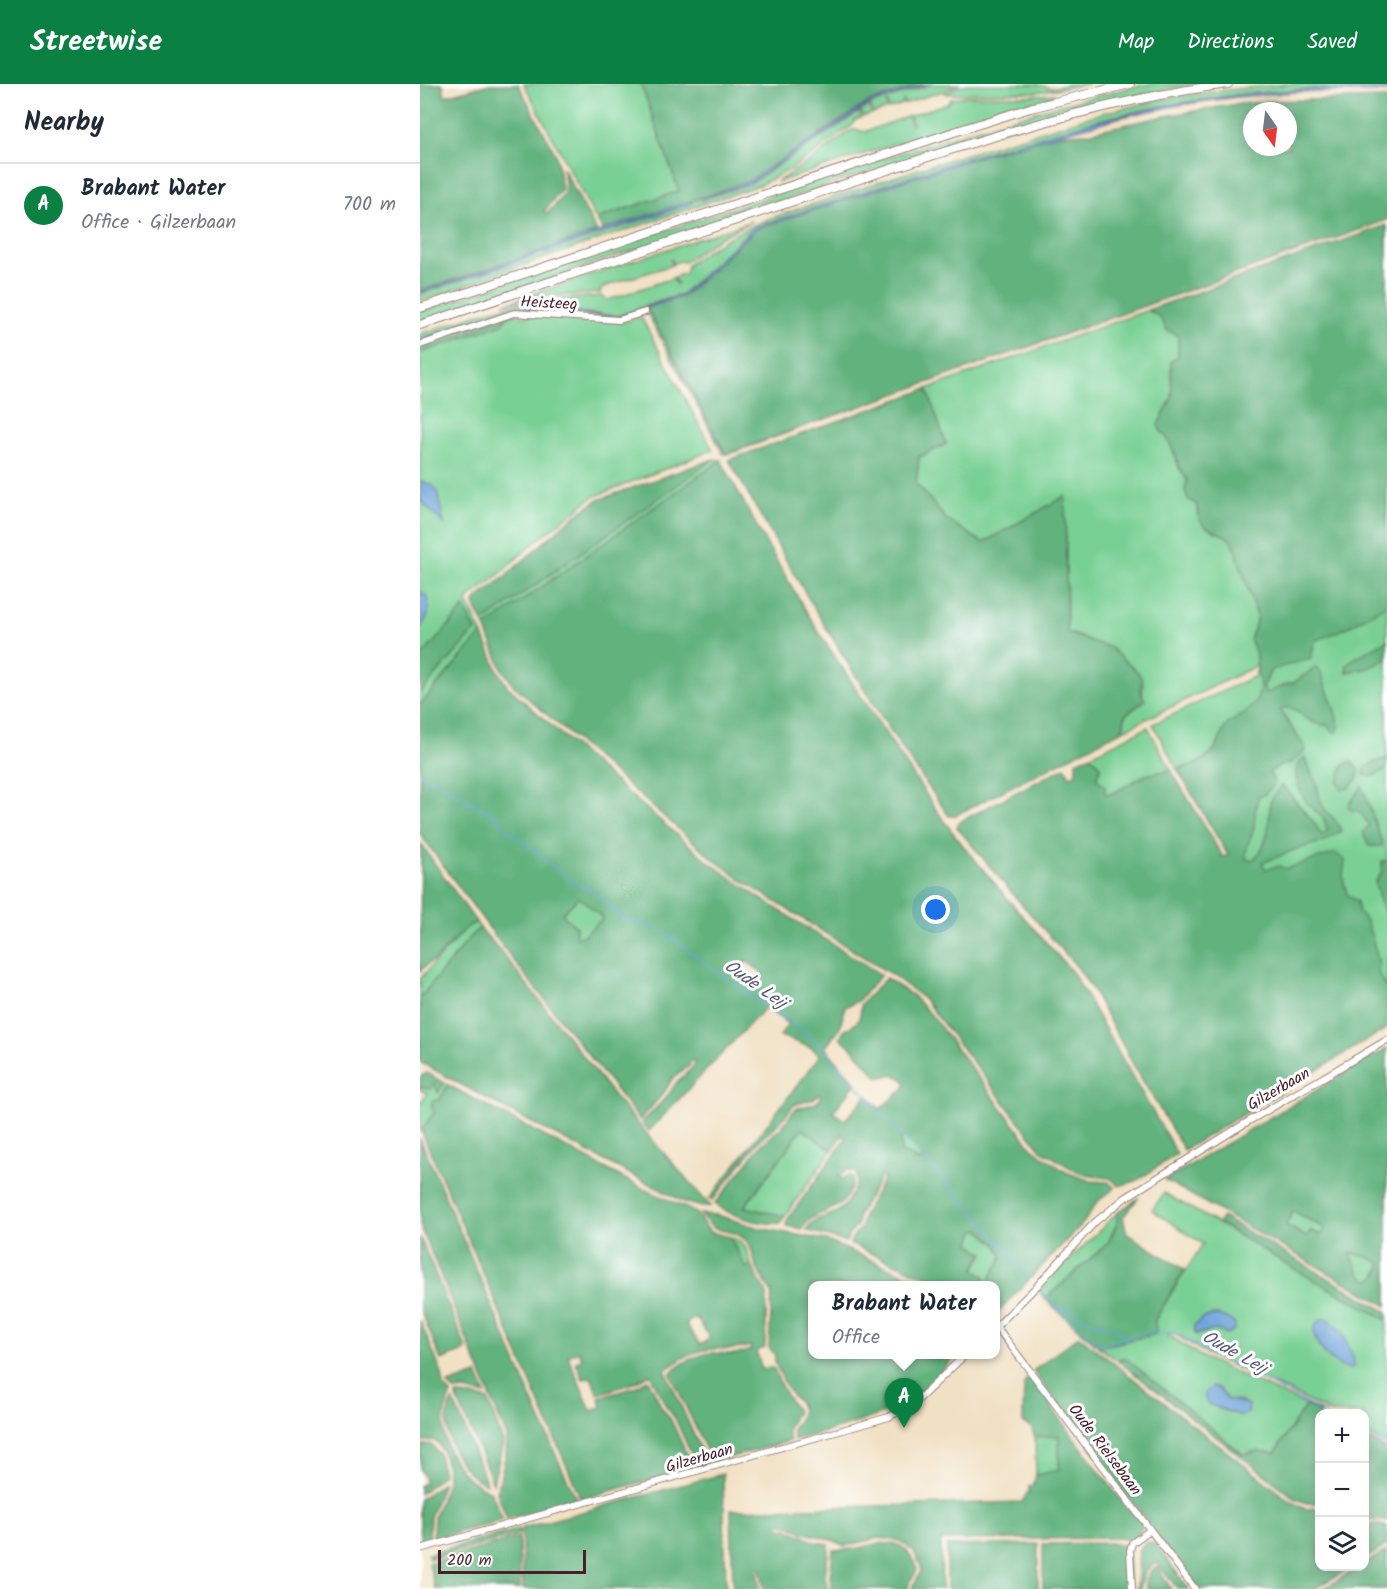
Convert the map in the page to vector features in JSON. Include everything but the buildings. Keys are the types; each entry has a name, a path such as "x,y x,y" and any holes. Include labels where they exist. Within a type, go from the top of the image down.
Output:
{"highway":[{"path":"420,308 944,135 1030,108 1130,84"},
{"path":"420,325 1005,133 1153,96 1228,84"}],"street":[{"name":"Heisteeg","path":"420,345 514,314 619,320 645,312"},
{"name":"Gilzerbaan","path":"1000,1322 1033,1292 1094,1223 1124,1196 1161,1177 1182,1159 1387,1040"},
{"name":"Oude Rielsebaan","path":"1000,1331 1195,1589"},
{"name":"Gilzerbaan","path":"420,1549 889,1417 918,1400 961,1359"},
{"path":"1132,1589 1130,1551 1132,1543 1150,1530"}],"green space":[{"path":"420,84 443,84 445,96 490,84 518,84 556,155 562,189 544,211 547,214 564,194 563,168 597,232 420,291"},
{"path":"524,84 641,84 679,191 596,219"},
{"path":"641,84 925,84 869,102 788,155 788,158 743,184 603,230 596,219 679,191"},
{"path":"933,84 960,84 949,88 945,93 943,91 905,104 903,100 903,104 889,109 888,102 886,102 887,109 873,114 872,107 870,107 871,114 863,117 860,113 861,118 855,120 852,126 817,152 791,169 759,185 420,302 420,294 684,206 691,203 690,201 700,198 702,200 751,183 871,104"},
{"path":"967,84 1035,84 1052,88 1068,84 1089,84 1036,92 947,94 952,89"},
{"path":"1148,84 1197,84 1056,115 963,142 420,322 420,312 830,176 1028,114"},
{"path":"1287,84 1387,84 1387,89 1314,89 1227,96 1146,109 1091,122 958,161 753,228 683,294 618,316 516,307 420,339 420,334 488,311 520,303 601,296 608,300 673,278 676,284 678,283 674,277 686,273 687,265 696,258 734,235 765,220 934,164 1102,113 1169,98"},
{"path":"1054,94 1054,96 973,119 778,182 814,159 848,132 856,129 864,132 909,116 910,124 913,124 910,116 948,103 951,99 966,96"},
{"path":"1387,98 1387,220 726,454 646,306 682,294 759,226 917,175 1052,135 1087,133 1165,116 1243,104 1243,156 1297,156 1297,102 1260,102"},
{"path":"752,221 717,239 684,262 679,261 673,264 672,259 670,260 672,265 612,284 602,288 600,293 539,297 503,304"},
{"path":"1387,225 1387,605 1346,628 1315,641 1311,658 1271,670 1264,685 1267,693 1293,683 1316,667 1321,672 1339,728 1337,732 1332,731 1327,725 1312,722 1294,709 1280,710 1305,747 1305,751 1291,763 1281,765 1269,772 1275,783 1264,795 1259,796 1246,859 1252,860 1262,849 1270,817 1270,802 1282,785 1315,824 1321,835 1327,832 1324,819 1309,805 1298,786 1296,769 1305,757 1322,805 1336,821 1341,831 1325,841 1262,863 1265,869 1281,866 1285,869 1335,853 1345,860 1343,878 1347,894 1357,902 1359,913 1366,921 1379,964 1378,972 1387,990 1387,1028 1184,1150 1078,968 957,827 959,822 1065,767 1070,776 1076,774 1076,761 1089,756 1101,767 1096,778 1105,786 1107,795 1145,775 1171,770 1223,857 1228,855 1177,769 1196,764 1212,753 1227,725 1253,706 1256,701 1260,684 1255,651 1250,639 1257,615 1233,543 1200,520 1197,505 1188,499 1185,491 1187,480 1178,466 1166,435 1161,432 1158,425 1172,398 1171,362 1178,356 1178,335 1167,330 1160,317 1148,310"},
{"path":"647,308 725,453 795,428 795,430 729,454 723,454 647,313 621,318 520,312 420,343 515,310 618,317"},
{"path":"1148,310 1160,317 1167,330 1178,335 1178,356 1171,362 1172,398 1158,425 1186,479 1185,491 1197,506 1202,523 1233,543 1257,616 1251,642 1256,652 1256,666 1121,731 1125,715 1142,703 1143,683 1076,635 1067,633 1065,497 983,543 946,519 916,483 919,457 946,444 927,389"},
{"path":"515,315 621,322 641,317 713,450 593,497 472,595 467,602 482,633 420,705 420,693 476,630 464,608 420,658 420,628 428,615 420,591 420,500 444,524 432,485 420,481 420,353 503,324 506,318"},
{"path":"506,318 503,324 420,353 420,347"},
{"path":"927,389 946,444 919,457 916,483 946,519 983,543 1065,496 1067,633 1109,647 1137,671 1142,679 1141,693 1145,700 1125,715 1121,731 954,816 949,816 862,686 729,460"},
{"path":"714,459 721,460 485,627 483,622"},
{"path":"714,459 483,622 474,605 475,600 586,508 598,500"},
{"path":"721,460 816,628 937,811 1006,897 1073,973 1177,1154 1136,1181 1119,1186 1110,1178 1079,1173 1041,1150 924,999 894,976 741,880 713,859 514,686 502,669 485,627"},
{"path":"1387,591 1387,1002 1243,865 1250,709 1222,733 1213,752 1198,763 1177,769 1153,724 1255,676 1256,671"},
{"path":"464,608 476,630 420,693 420,658"},
{"path":"482,633 507,686 600,769 710,863 763,900 881,975 858,1001 845,1007 840,1028 825,1048 856,1083 833,1112 845,1120 867,1095 880,1109 903,1089 906,1083 893,1074 879,1078 840,1037 856,1023 859,1019 861,1004 886,978 912,995 932,1016 1032,1148 1066,1172 1090,1181 1108,1182 1115,1188 1097,1202 1084,1222 1000,1310 1000,1281 989,1281 1002,1255 996,1244 979,1229 975,1231 970,1244 983,1253 974,1269 985,1277 984,1281 936,1281 850,1244 853,1236 861,1228 863,1216 884,1178 881,1176 859,1214 857,1226 849,1234 846,1242 806,1230 817,1219 836,1212 848,1202 857,1178 856,1173 848,1170 839,1176 842,1179 849,1175 853,1178 845,1200 816,1216 802,1229 786,1226 787,1220 847,1137 843,1135 832,1150 802,1129 744,1207 785,1216 780,1223 764,1223 746,1219 721,1208 715,1204 762,1144 781,1128 796,1109 816,1103 822,1097 819,1094 813,1099 794,1105 759,1141 712,1201 709,1199 820,1056 812,1048 780,1036 788,1024 765,1008 649,1131 642,1123 695,1062 691,1060 689,1066 672,1079 665,1091 640,1120 507,952 420,834 420,705","holes":["579,897 603,918 583,936 576,937 576,927 562,914","746,961 763,973 756,981 739,972","904,1137 923,1158 921,1160 915,1160 901,1152 901,1140"]},
{"path":"1387,640 1387,659 1366,669 1347,672 1347,665 1350,661"},
{"path":"1148,727 1171,770 1145,775 1114,793 1105,794 1105,786 1096,778 1100,770 1099,763 1089,756"},
{"path":"1387,758 1387,769 1372,777 1364,775 1365,768"},
{"path":"1352,762 1359,771 1358,778 1349,788 1342,789 1338,782 1342,769 1345,764"},
{"path":"1362,786 1383,846 1369,846 1363,833 1369,825 1359,811 1352,811 1348,806"},
{"path":"421,844 476,922 467,927 434,961 420,971"},
{"path":"1382,861 1387,861 1387,917 1375,882 1382,872"},
{"path":"577,897 584,900 603,919 583,936 576,938 576,927 562,914"},
{"path":"476,922 480,928 420,998 420,979 467,927"},
{"path":"480,928 619,1102 710,1206 702,1207 684,1202 420,1062 420,998"},
{"path":"1387,1048 1387,1306 1165,1180","holes":["1293,1211 1324,1228 1321,1235 1310,1231 1306,1237 1286,1225","1350,1253 1381,1263 1377,1275 1370,1280 1362,1276"]},
{"path":"427,1073 444,1083 438,1093 434,1084 430,1089 420,1086 420,1077"},
{"path":"434,1083 438,1092 444,1083 448,1085 440,1099 433,1101 434,1113 420,1132 420,1104 427,1093 420,1090 420,1086 430,1089"},
{"path":"448,1085 644,1189 695,1212 710,1232 730,1237 746,1268 751,1265 767,1294 765,1348 756,1351 762,1369 771,1367 774,1369 784,1392 797,1411 787,1430 790,1441 712,1462 670,1373 701,1355 742,1353 751,1350 750,1346 699,1351 665,1370 707,1464 697,1467 675,1418 666,1406 650,1374 633,1383 598,1394 591,1377 583,1379 576,1362 582,1359 579,1351 568,1356 591,1411 602,1407 599,1398 635,1387 648,1379 662,1408 671,1420 693,1468 581,1499 421,1130 434,1113 431,1104 440,1099","holes":["696,1317 710,1338 700,1345 686,1324"]},
{"path":"802,1129 832,1150 785,1216 744,1208"},
{"path":"904,1136 923,1158 921,1160 915,1160 912,1156 901,1152 901,1140"},
{"path":"420,1138 577,1500 507,1519 497,1492 506,1454 507,1437 420,1225"},
{"path":"1164,1193 1387,1320 1387,1445 1369,1434 1369,1409 1323,1409 1205,1353 1175,1334 1169,1333 1169,1337 1202,1357 1306,1405 1275,1453 1258,1451 1243,1454 1124,1357 1117,1360 1099,1347 1155,1334 1157,1315 1203,1244 1152,1210","holes":["1220,1315 1220,1331 1212,1330 1197,1335 1194,1326 1201,1319","1326,1318 1341,1333 1348,1346 1354,1366 1351,1369 1334,1362 1319,1346 1314,1329 1318,1322","1219,1389 1228,1400 1243,1402 1241,1415 1218,1409"]},
{"path":"1139,1197 1123,1217 1127,1234 1185,1270 1155,1320 1156,1334 1099,1347 1045,1299 1108,1243 1117,1223 1117,1213"},
{"path":"1294,1210 1324,1228 1321,1235 1312,1231 1306,1237 1286,1225"},
{"path":"1117,1213 1117,1223 1108,1243 1045,1299 1039,1291"},
{"path":"700,1214 717,1215 759,1228 825,1240 920,1281 808,1281 808,1359 953,1359 925,1387 901,1405 856,1423 794,1440 792,1430 802,1410 788,1390 775,1363 775,1355 769,1348 772,1293 756,1267 751,1248 745,1239 737,1234 713,1228"},
{"path":"1222,1217 1387,1312 1387,1320 1296,1270 1219,1223"},
{"path":"978,1229 996,1244 1002,1255 990,1281 984,1281 985,1279 974,1269 984,1254 970,1245"},
{"path":"420,1237 467,1350 441,1360 420,1308"},
{"path":"730,1237 745,1247 751,1265 746,1268"},
{"path":"1350,1253 1365,1255 1381,1263 1376,1277 1370,1280 1362,1276"},
{"path":"420,1320 442,1374 444,1386 451,1394 444,1424 449,1452 466,1475 477,1485 491,1492 503,1520 433,1539 434,1518 447,1483 447,1467 438,1443 432,1440 420,1442"},
{"path":"1079,1336 1290,1501 1305,1509 1315,1508 1315,1571 1345,1571 1314,1589 1198,1589 1033,1371"},
{"path":"1124,1357 1243,1454 1258,1451 1275,1453 1306,1405 1315,1410 1315,1503 1296,1499 1117,1360"},
{"path":"477,1374 486,1395 465,1390 454,1391 448,1384"},
{"path":"1033,1379 1127,1508 1143,1523 1141,1530 1133,1540 1117,1538 941,1540 942,1589 912,1589 921,1571 921,1566 914,1552 900,1541 879,1538 845,1546 830,1539 804,1533 790,1525 780,1524 779,1528 788,1529 815,1542 829,1544 825,1578 828,1589 764,1589 760,1569 756,1568 760,1589 733,1589 731,1510 1022,1502 1029,1493 1029,1486 1033,1486 1036,1475 1059,1470 1059,1436 1035,1437 1031,1427 1023,1423 1024,1384 1026,1380"},
{"path":"456,1395 488,1400 503,1442 493,1483"},
{"path":"453,1400 487,1484 467,1471 453,1449 447,1424 448,1411"},
{"path":"1059,1436 1059,1471 1036,1475 1035,1437"},
{"path":"1369,1439 1387,1450 1387,1521 1369,1520"},
{"path":"431,1444 439,1454 443,1475 420,1494 420,1485 424,1484 425,1480 420,1469 420,1446"},
{"path":"723,1474 726,1589 523,1589 522,1528"},
{"path":"443,1483 430,1517 429,1540 420,1542 420,1499"},
{"path":"1369,1524 1387,1526 1387,1545 1369,1556"},
{"path":"519,1529 520,1534 429,1559 428,1554"},
{"path":"519,1537 520,1589 435,1589 429,1563"},
{"path":"1150,1542 1156,1545 1189,1589 1178,1589 1158,1563 1147,1569 1143,1576 1141,1589 1137,1589 1139,1549 1145,1543"},
{"path":"879,1543 899,1545 915,1562 917,1570 907,1589 832,1589 830,1578 833,1550 856,1549"},
{"path":"1111,1543 1128,1547 1130,1589 1043,1589 1043,1544"},
{"path":"1038,1544 1038,1589 947,1589 947,1546"},
{"path":"1387,1550 1387,1587 1385,1589 1323,1589 1353,1571 1369,1571 1369,1561"},
{"path":"1158,1567 1171,1589 1146,1589 1148,1576"}],"water":[{"path":"932,84 871,104 749,184 700,199 749,181 870,102"},
{"path":"1314,89 1387,89 1387,92 1297,92 1238,97 1180,105 1122,117 987,154 756,229 684,296 618,317 515,310 420,341 420,339 516,307 618,316 683,294 753,228 958,161 1091,122 1167,105 1244,94"},
{"path":"690,201 692,203 420,294 420,292"},
{"path":"420,481 432,485 437,491 444,524 420,500"},
{"path":"420,591 426,595 429,608 420,628"},
{"path":"1212,1315 1231,1320 1235,1325 1234,1330 1227,1334 1216,1330 1195,1334 1194,1326 1201,1319"},
{"path":"1326,1318 1337,1327 1345,1339 1354,1366 1351,1369 1333,1361 1319,1345 1314,1328 1318,1322"},
{"path":"1212,1387 1219,1389 1228,1400 1249,1404 1248,1413 1241,1416 1208,1404 1205,1393"}],"waterway":[{"name":"Oude Leij","path":"420,774 443,784 468,801 490,812 574,883 592,891 604,900 622,919 659,928 737,987 807,1033 955,1192 1030,1277"},
{"name":"Oude Leij","path":"1040,1291 1057,1308 1070,1310 1128,1337 1158,1332 1181,1335 1204,1351 1317,1409"},
{"name":"Oude Leij","path":"1058,1308 1102,1346 1128,1337"},
{"name":"Oude Leij","path":"1369,1437 1387,1446"}],"place":[{"name":"Brabant Water","path":"904,1428"}]}
